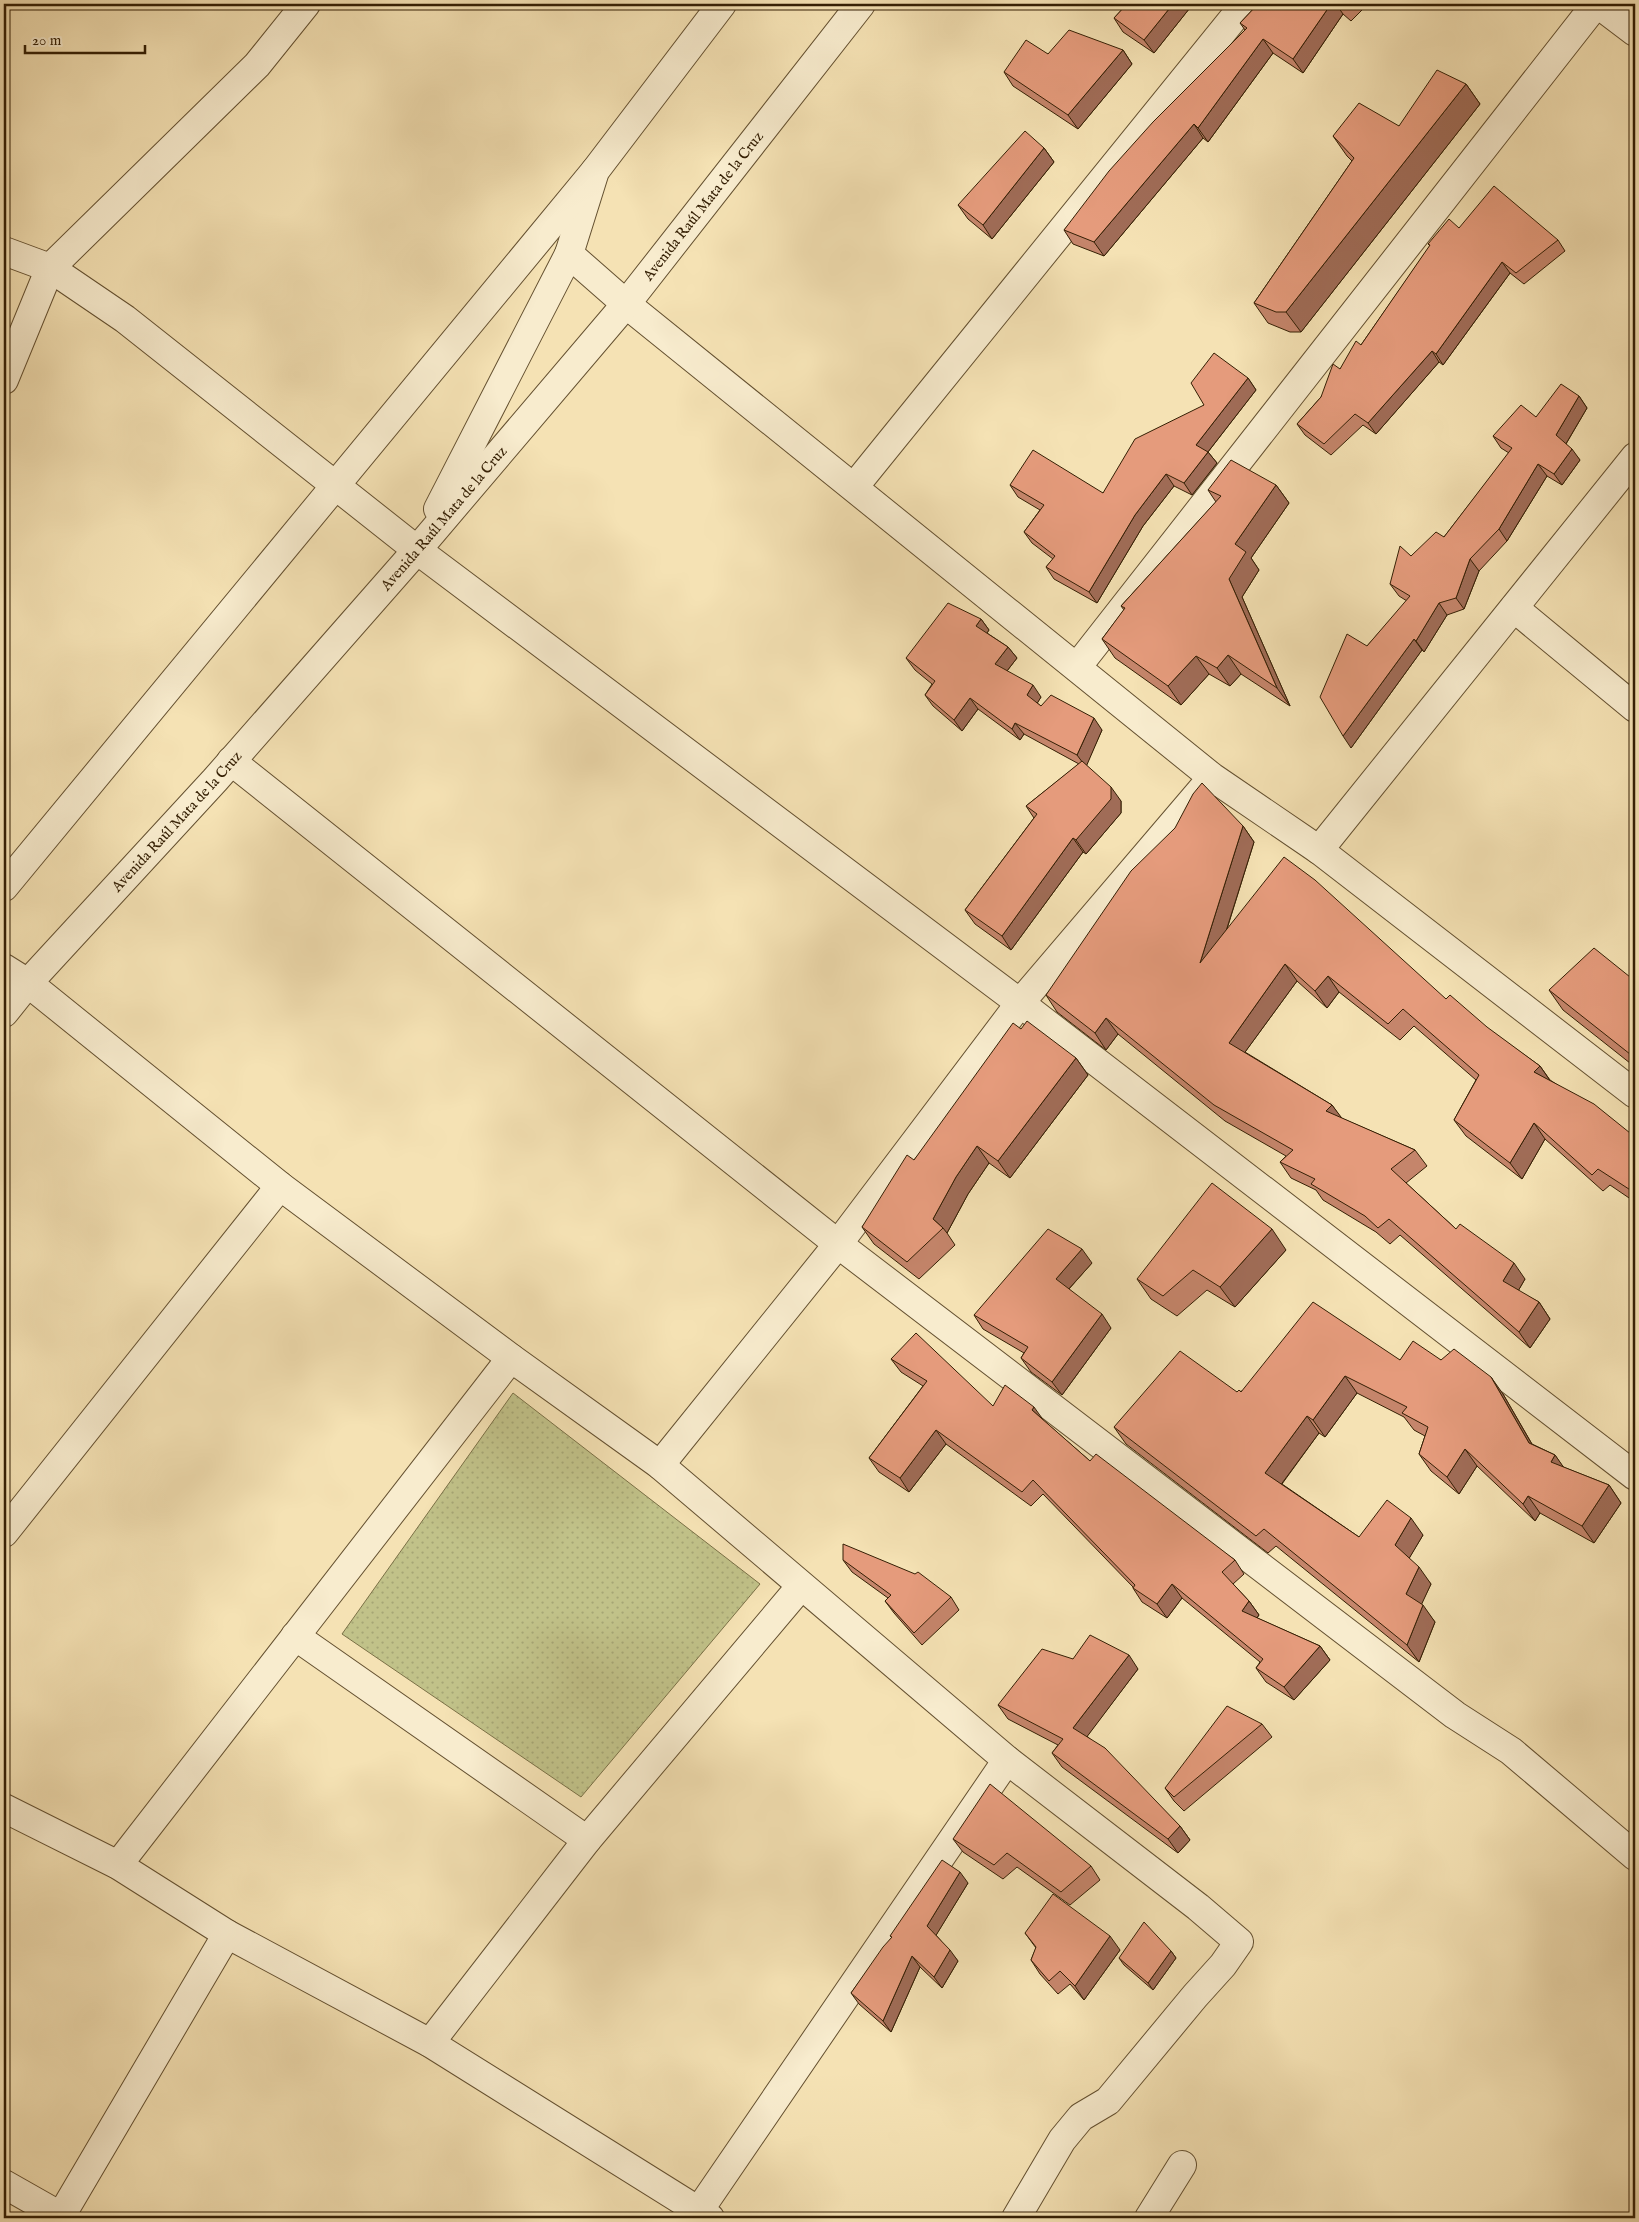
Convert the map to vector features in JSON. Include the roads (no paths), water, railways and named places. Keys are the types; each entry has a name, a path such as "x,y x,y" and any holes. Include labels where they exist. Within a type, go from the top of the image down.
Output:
{"street":[{"path":"4,380 50,268 258,65 306,4"},
{"path":"4,887 595,170 722,4"},
{"name":"Avenida Raúl Mata de la Cruz","path":"4,1013 28,983 231,761 417,550 626,304 861,4"},
{"path":"854,487 1245,4"},
{"path":"1077,667 1597,4 1635,32"},
{"path":"417,550 569,254 595,170"},
{"path":"4,251 50,268 125,319 417,550 1020,1003 1635,1476"},
{"path":"569,254 626,304 1212,777 1319,850 1635,1094"},
{"path":"1319,850 1635,457"},
{"path":"1514,608 1635,708"},
{"path":"231,761 838,1244 1447,1709 1511,1752 1635,1856"},
{"path":"660,1465 838,1244 1020,1003 1212,777"},
{"path":"4,968 28,983 280,1186 511,1358 660,1465 800,1586 1007,1760 1198,1907 1239,1942 1223,1965 1195,1996 1108,2102 1081,2117 1062,2140 1016,2218"},
{"path":"4,1534 280,1186"},
{"path":"118,1865 511,1358"},
{"path":"430,2043 587,1840 800,1586"},
{"path":"295,1636 587,1840"},
{"path":"4,1808 118,1865 227,1934 430,2043 704,2215 1007,1760"},
{"path":"4,2184 63,2217 227,1934"},
{"path":"1149,2218 1182,2165"}]}
